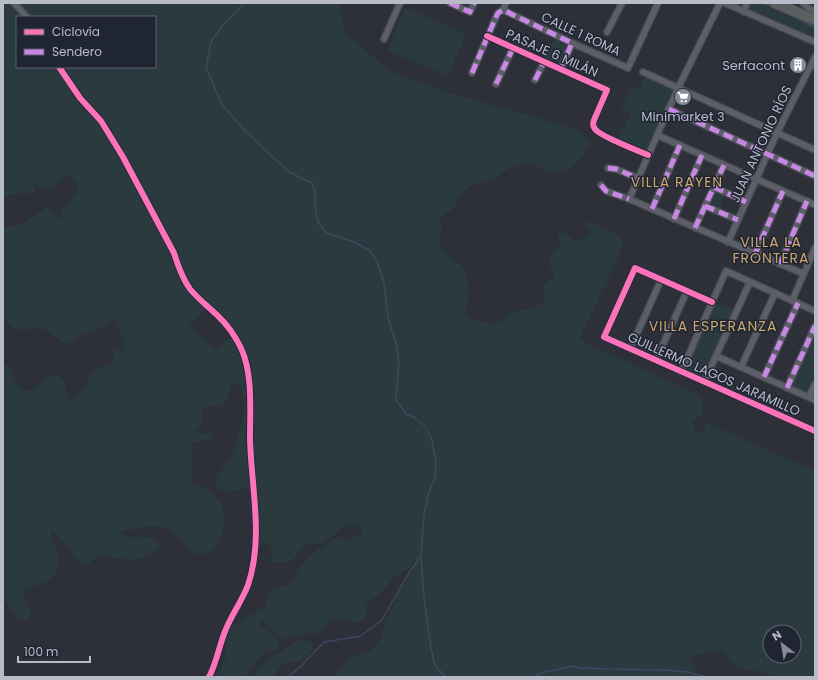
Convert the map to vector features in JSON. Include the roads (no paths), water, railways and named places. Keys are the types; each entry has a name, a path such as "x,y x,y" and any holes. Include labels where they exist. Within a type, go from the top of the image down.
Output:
{"highway":[{"path":"775,3 815,20"}],"street":[{"path":"14,3 26,16"},
{"path":"384,39 400,3"},
{"path":"450,3 470,12 474,3"},
{"path":"472,73 498,13 504,10 506,3"},
{"path":"607,32 622,3"},
{"name":"CALLE 1 ROMA","path":"504,10 628,68 658,3"},
{"path":"629,199 678,88 720,3"},
{"path":"725,3 815,42"},
{"path":"744,12 748,3"},
{"path":"803,3 808,8 815,11"},
{"name":"PASAJE 6 MILÁN","path":"487,36 607,90 594,120 593,125 596,131 648,155"},
{"path":"561,70 572,43"},
{"path":"496,84 512,48"},
{"name":"JUAN ANTONIO RÍOS","path":"728,242 767,154 815,57"},
{"path":"535,80 544,62"},
{"path":"60,68 80,98 101,121 123,157 174,253 178,267 187,284 226,325 238,342 245,358 250,379 251,453 256,512 255,549 248,585 241,602 226,628 216,661 209,677"},
{"path":"643,72 815,150"},
{"path":"669,109 815,176"},
{"path":"657,135 815,205"},
{"path":"652,209 680,146"},
{"path":"674,219 702,155"},
{"path":"696,228 724,164"},
{"path":"608,168 616,169 637,178"},
{"path":"601,185 606,191 629,199 804,274"},
{"path":"714,187 746,202"},
{"path":"755,254 783,190"},
{"path":"780,264 807,201"},
{"path":"705,206 738,220"},
{"path":"764,377 795,302 804,274 815,248"},
{"name":"GUILLERMO LAGOS JARAMILLO","path":"661,280 635,268 604,337 815,432"},
{"path":"681,372 726,271 815,311"},
{"path":"630,349 661,280 712,302"},
{"path":"704,382 750,282"},
{"path":"656,360 687,291"},
{"path":"741,367 775,293"},
{"path":"787,388 815,326"},
{"path":"716,356 815,400"},
{"path":"809,397 815,384"}],"waterway":[{"path":"244,3 222,26 211,42 206,68 223,106 245,131 289,172 312,183 315,192 318,222 326,233 354,242 369,250 374,256 384,283 388,318 396,343 399,362 396,400 406,414 415,418 425,426 432,440 436,462 435,478 428,494 424,516 421,555 404,581 382,620 361,636 324,642 288,677"},
{"path":"762,3 773,7"},
{"path":"795,17 815,28"},
{"path":"421,556 424,598 431,648 435,666 446,677"},
{"path":"533,677 541,673 572,666 581,668 666,670 687,672 707,677"}],"place":[{"name":"Serfacont","path":"798,65"},
{"name":"Minimarket 3","path":"683,97"}],"district":[{"name":"VILLA RAYEN","path":"677,182"},
{"name":"VILLA LA FRONTERA","path":"771,250"},
{"name":"VILLA ESPERANZA","path":"713,326"}]}
